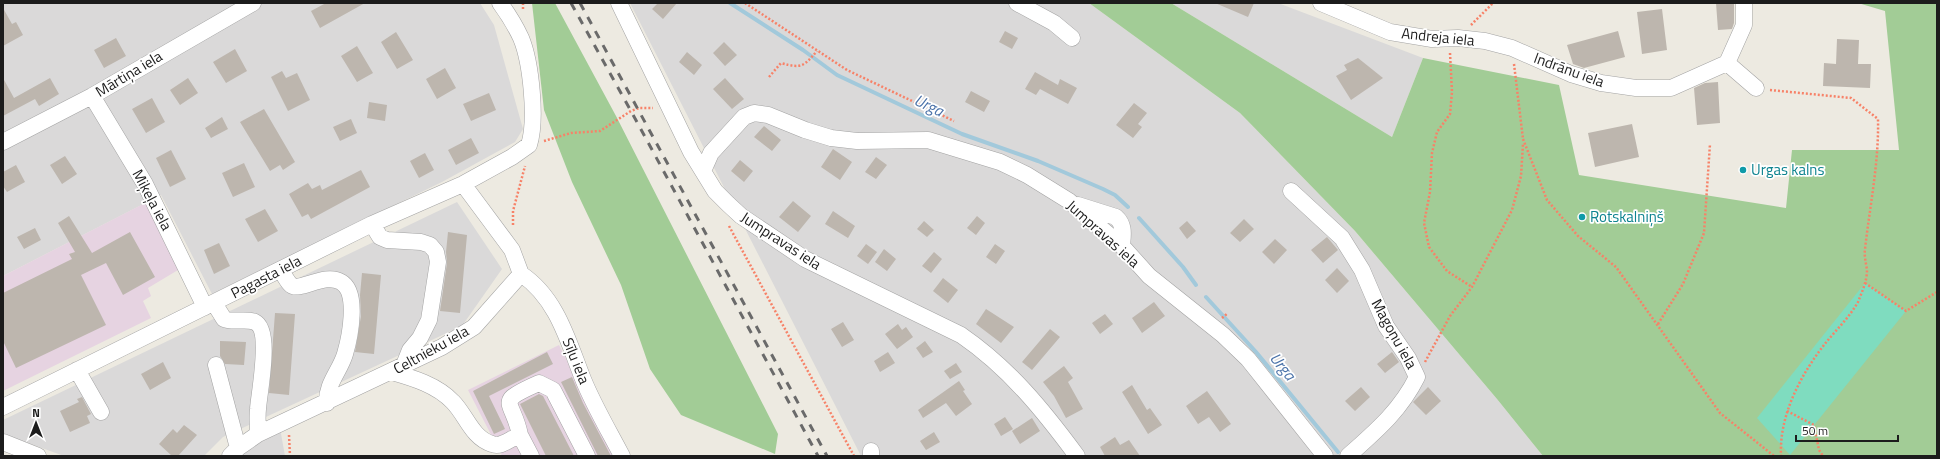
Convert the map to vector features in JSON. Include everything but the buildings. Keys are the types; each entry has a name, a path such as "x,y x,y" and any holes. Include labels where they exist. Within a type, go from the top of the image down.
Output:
{"street":[{"name":"Mārtiņa iela","path":"3,142 92,96 253,3"},
{"path":"500,3 521,38 527,57 533,126 529,145"},
{"name":"Jumpravas iela","path":"619,3 691,152 715,191 741,216 805,259 962,335 981,348 1027,391 1076,456"},
{"path":"1017,3 1054,23 1072,38"},
{"name":"Andreja iela","path":"1321,3 1390,32 1432,39 1458,38 1485,41 1512,48"},
{"path":"1744,3 1744,25 1727,63 1756,88"},
{"name":"Indrānu iela","path":"1512,48 1586,79 1601,83 1636,88 1671,88 1727,63"},
{"name":"Miķeļa iela","path":"92,96 145,184 210,305 224,319 255,322 260,327 264,338 262,382 258,409 258,434"},
{"name":"Jumpravas iela","path":"703,171 711,152 744,117 754,113 768,115 805,130 831,138 857,141 928,140 1000,162 1027,175 1069,201 1116,217 1120,221 1123,231 1122,246 1149,276 1185,303 1248,359 1325,456"},
{"name":"Pagasta iela","path":"3,407 372,224 463,184 512,157 529,145"},
{"path":"463,184 512,250 521,274"},
{"name":"Magoņu iela","path":"1291,192 1342,238 1362,270 1386,326 1408,358 1417,378 1409,393 1386,423 1348,456"},
{"path":"372,224 380,237 387,240 421,242 430,245 436,252 438,262 429,320 420,338 398,368 444,394 456,406 480,438 492,444 500,445 520,435"},
{"path":"280,270 291,285 296,287 326,278 336,279 345,283 351,292 352,308 346,349 340,367 330,384 326,395 327,403"},
{"name":"Celtnieku iela","path":"234,452 258,434 289,421 442,347 474,327 521,274"},
{"name":"Sīļu iela","path":"521,274 535,283 552,304 577,359 589,391 622,456"},
{"path":"216,365 234,452"},
{"path":"77,370 101,412"},
{"path":"531,456 520,435 509,407 510,400 513,395 539,383 553,390 587,456"},
{"path":"3,442 38,456"}],"path":[{"path":"746,3 847,70 954,121"},
{"path":"1472,287 1447,271 1429,247 1424,222 1430,192 1432,153 1438,132 1450,114 1452,92 1450,51 1458,38 1493,3"},
{"path":"1417,378 1450,316 1472,287 1512,210 1521,176 1523,139 1512,48"},
{"path":"770,77 781,64 793,67 801,66 806,63 817,51"},
{"path":"1756,88 1851,98 1878,119 1878,147 1865,252 1867,272 1865,283 1857,303 1810,364 1787,411 1780,439 1781,456"},
{"path":"512,226 513,211 529,145 571,134 600,130 638,108 651,107 675,118"},
{"path":"1523,139 1547,200 1578,236 1616,267 1720,413 1774,456"},
{"path":"1658,324 1683,284 1704,233 1710,144"},
{"path":"728,223 854,456"},
{"path":"1865,283 1906,311 1937,292"},
{"path":"1787,411 1814,426 1819,450 1823,456"},
{"path":"289,421 290,456"}],"shaded area":[{"path":"3,3 480,3 494,25 523,129 515,142 442,182 212,294 161,195 3,276"},
{"path":"630,3 1089,3 1240,113 1355,231 1497,399 1543,456 861,456"},
{"path":"1171,3 1278,3 1423,58 1392,137"},
{"path":"149,201 183,267 148,288 151,296 143,301 151,318 3,391 3,276"},
{"path":"457,202 502,269 462,326 223,437 204,456 64,456 3,434 3,420"},
{"path":"559,345 616,456 502,456 468,390"},
{"path":"280,428 285,456 234,456"}],"green space":[{"path":"532,3 555,3 616,116 778,434 775,454 681,415 650,369 621,285 572,182 544,110"},
{"path":"1089,3 1171,3 1392,137 1423,58 1559,85 1579,175 1786,208 1792,150 1899,150 1885,11 1858,3 1937,3 1937,456 1543,456 1497,399 1355,231 1240,113"},
{"path":"1865,283 1906,311 1790,455 1757,418"}],"waterway":[{"name":"Urga","path":"730,3 803,50 837,75 962,134 1038,161 1103,189 1115,195 1128,207"},
{"name":"Urga","path":"1139,218 1183,267 1196,285"},
{"name":"Urga","path":"1206,297 1256,352 1338,452"}],"railway":[{"path":"571,3 818,456"},
{"path":"580,3 827,456"}],"place":[{"name":"Urgas kalns","path":"1743,170"},
{"name":"Rotskalniņš","path":"1582,217"}]}
